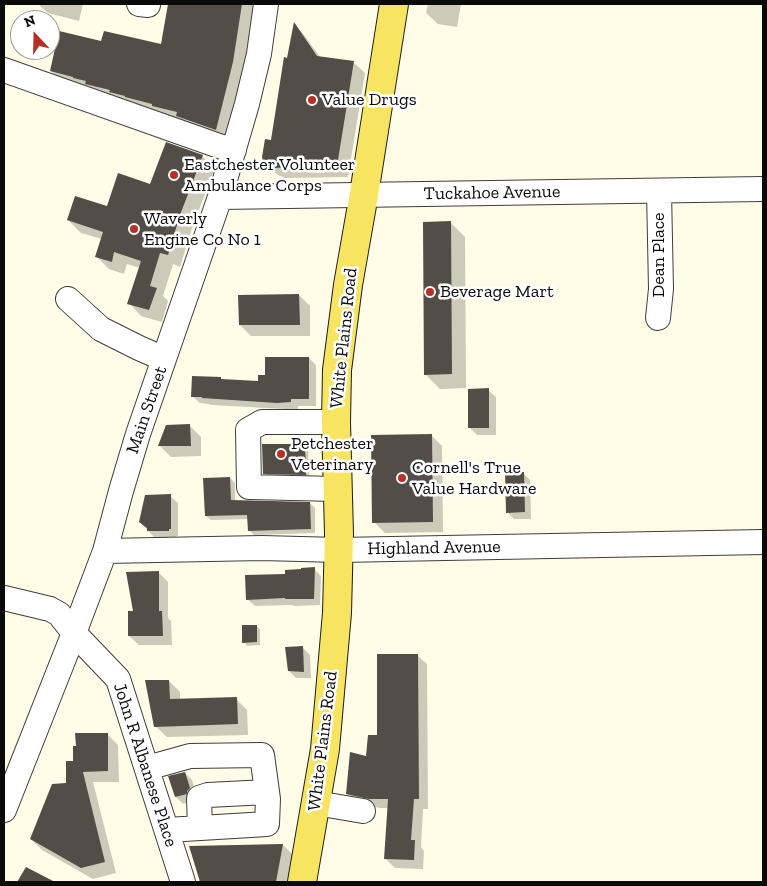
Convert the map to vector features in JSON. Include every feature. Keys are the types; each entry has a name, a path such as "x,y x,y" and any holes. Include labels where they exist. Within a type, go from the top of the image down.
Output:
{"main road":[{"name":"White Plains Road","path":"302,882 325,749 338,613 337,370 348,285 394,4"}],"street":[{"name":"Main Street","path":"4,810 74,633 104,551 138,434 220,197 248,104 259,54 266,4"},
{"path":"4,70 234,150"},
{"name":"Tuckahoe Avenue","path":"220,197 763,189"},
{"name":"Dean Place","path":"658,318 660,289 659,191"},
{"path":"68,299 102,329 164,359"},
{"path":"336,422 262,422 248,430 249,487 338,490"},
{"name":"Highland Avenue","path":"104,551 262,548 339,550 763,542"},
{"name":"John R Albanese Place","path":"4,598 50,609 59,614 74,633 118,679 183,882"},
{"path":"147,768 190,756 262,755 267,792 267,824 167,830"},
{"path":"200,828 199,798 208,795 267,792"},
{"path":"316,803 363,811"}],"building":[{"path":"168,4 242,4 233,62 216,130 176,116 177,112 152,106 152,104 109,92 110,90 85,84 86,81 50,71 52,60 60,60 60,31 101,41 104,31 161,44"},
{"name":"Value Drugs","path":"294,22 317,56 354,61 337,166 273,168 263,161 265,139 271,140 284,57 287,58"},
{"path":"166,142 203,155 180,215 168,255 160,253 150,286 157,288 149,310 127,304 141,261 114,252 112,262 95,257 103,232 67,220 75,196 107,206 118,173 150,184"},
{"path":"451,221 452,374 424,375 423,222"},
{"path":"299,294 300,325 239,325 238,295"},
{"path":"265,357 309,357 309,399 291,399 291,402 277,403 191,397 192,376 258,381 258,375 265,375"},
{"path":"489,388 489,428 468,428 468,389"},
{"path":"190,424 191,446 158,446 166,425"},
{"name":"Cornell's True Value Hardware","path":"432,434 433,522 372,523 371,435"},
{"name":"Petchester Veterinary","path":"262,444 305,444 306,475 263,474"},
{"path":"505,472 524,472 525,512 506,513"},
{"path":"230,477 231,500 310,502 311,529 248,531 247,515 205,516 203,478"},
{"path":"171,494 171,529 169,531 147,531 147,528 139,522 145,495"},
{"path":"315,567 314,599 246,600 245,575 285,574 285,570"},
{"path":"159,571 159,611 162,611 163,636 128,636 128,611 133,611 126,572"},
{"path":"242,625 257,625 257,642 242,643"},
{"path":"303,646 304,672 288,671 285,647"},
{"path":"377,654 418,654 419,799 414,799 411,840 415,840 414,860 384,859 388,799 369,799 346,794 350,752 366,756 368,735 377,735"},
{"path":"145,680 169,680 170,699 237,697 238,724 154,727"},
{"path":"75,733 108,733 108,771 83,772 105,862 81,868 30,839 52,784 66,783 66,761 73,761 73,746 76,746"},
{"path":"185,772 190,788 187,794 175,797 168,776"},
{"path":"283,844 276,882 200,882 189,846"},
{"path":"26,867 55,882 17,882"}],"place":[{"name":"Value Drugs","path":"312,100"},
{"name":"Eastchester Volunteer Ambulance Corps","path":"174,175"},
{"name":"Waverly Engine Co No 1","path":"134,229"},
{"name":"Beverage Mart","path":"430,292"},
{"name":"Petchester Veterinary","path":"281,454"},
{"name":"Cornell's True Value Hardware","path":"402,478"}]}
